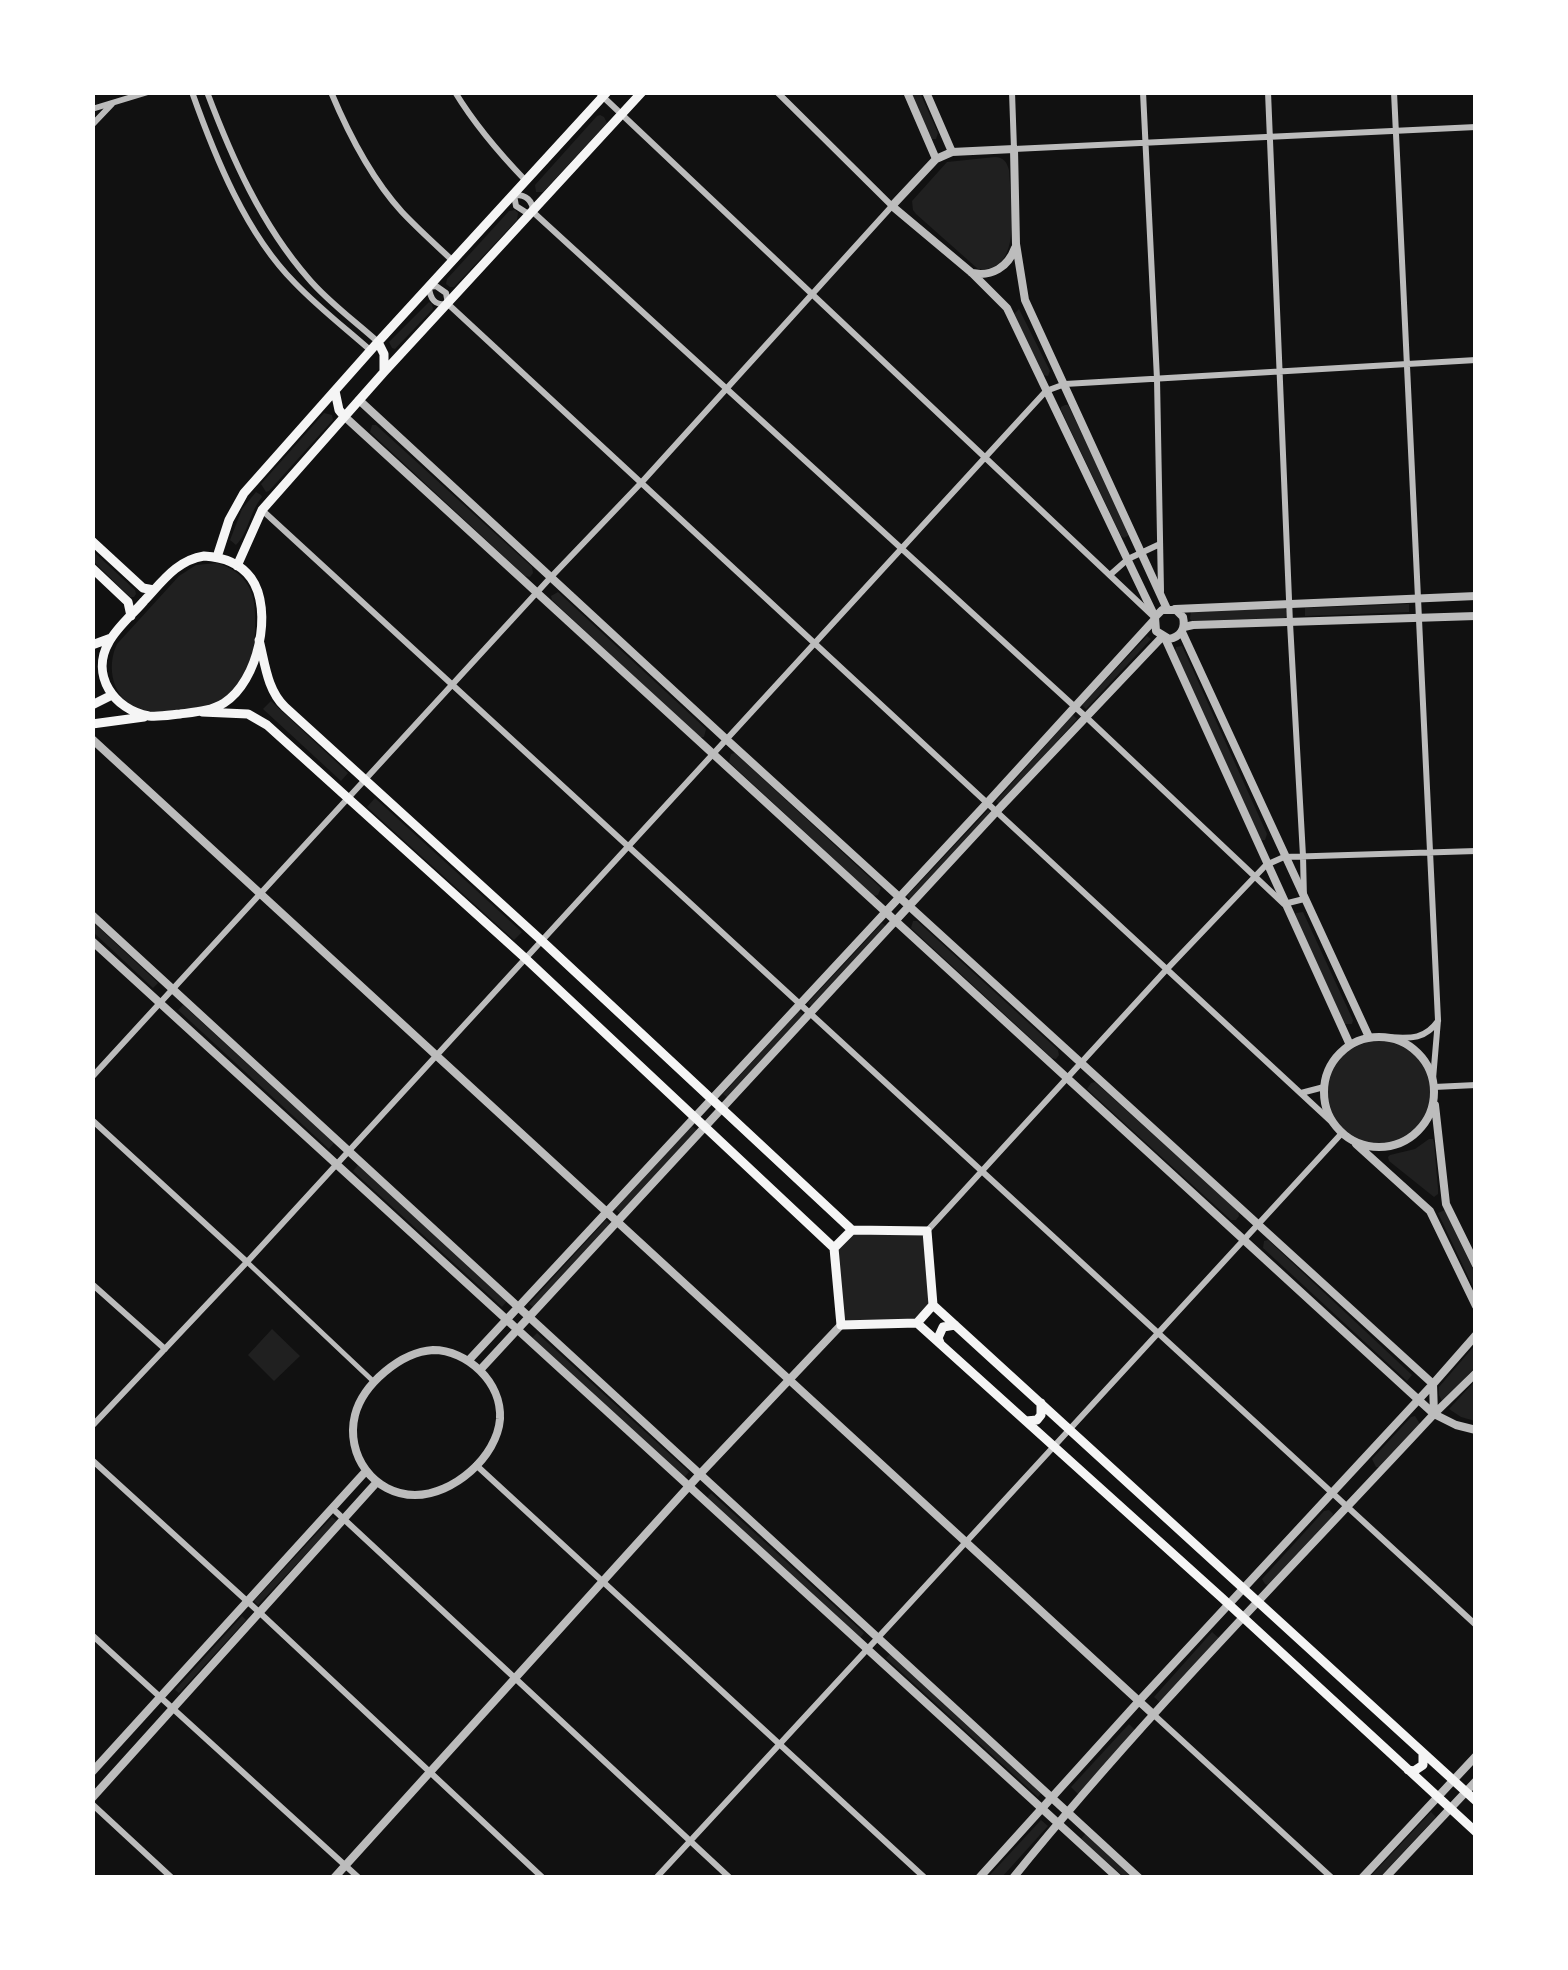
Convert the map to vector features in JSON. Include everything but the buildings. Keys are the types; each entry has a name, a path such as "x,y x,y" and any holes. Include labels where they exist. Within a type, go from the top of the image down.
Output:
{"main road":[{"path":"237,566 262,510 642,92"},
{"path":"218,557 229,520 244,493 602,94"},
{"path":"374,346 384,354 384,372"},
{"path":"335,391 338,410 344,416"},
{"path":"92,541 142,588 154,590"},
{"path":"152,716 128,708 97,676 105,651 111,638 181,562 204,556 218,557 249,575 256,587 260,612 253,668 241,689 226,702 202,712"},
{"path":"92,568 128,602 131,616"},
{"path":"92,645 111,638"},
{"path":"259,640 277,700 852,1230 927,1231 933,1305 1476,1800"},
{"path":"92,705 112,695"},
{"path":"92,724 202,712 236,712 259,718 525,958 834,1248 841,1325 918,1322 933,1305"},
{"path":"834,1248 852,1230"},
{"path":"918,1322 1474,1830"},
{"path":"940,1344 942,1326 954,1325"},
{"path":"1026,1421 1037,1420 1041,1403"},
{"path":"1075,1465 1076,1451 1089,1447"},
{"path":"1208,1586 1219,1583 1223,1568"},
{"path":"1281,1654 1284,1642 1296,1638"},
{"path":"1408,1770 1419,1769 1425,1759 1423,1753"},
{"path":"1474,1830 1470,1823 1475,1812"}],"street":[{"path":"92,109 148,92"},
{"path":"192,92 214,152 267,248 302,290 374,346"},
{"path":"206,92 242,176 279,238 310,281 374,346"},
{"path":"330,92 364,161 385,191 452,261"},
{"path":"455,92 497,151 527,182"},
{"path":"778,92 892,206 972,273 1006,308 1128,559 1155,618 1156,632 1163,638 1350,1045"},
{"path":"907,92 936,159"},
{"path":"926,92 952,152"},
{"path":"1012,92 1016,244 1024,300 1161,596 1169,609 1180,613 1183,630 1368,1037"},
{"path":"1143,92 1157,379 1161,596"},
{"path":"1268,92 1304,899"},
{"path":"1394,92 1438,1020 1431,1112 1423,1126 1404,1142 1388,1146 1372,1147 1342,1132 1326,1107 1324,1087 1335,1058 1368,1037 1418,1038 1438,1020"},
{"path":"602,94 1155,618"},
{"path":"92,125 112,104"},
{"path":"92,1077 936,159 952,152 1476,127"},
{"path":"514,195 521,211 533,212 1086,717 1284,904"},
{"path":"972,273 982,275 998,270 1009,261 1016,244"},
{"path":"302,290 310,281"},
{"path":"448,304 432,300 430,287 436,286 446,293 448,304 1430,1211 1476,1306"},
{"path":"1006,308 1024,300"},
{"path":"92,1426 1046,391 1065,384 1476,360"},
{"path":"359,400 371,426 536,594 1418,1400 1434,1414 1476,1430"},
{"path":"344,416 371,426 551,578 1083,1063 1433,1384 1434,1414"},
{"path":"262,510 1476,1626"},
{"path":"1110,575 1128,559 1160,544"},
{"path":"470,1360 1155,618 1169,609 1476,596"},
{"path":"480,1370 996,812 1163,638 1174,638 1192,625 1476,616"},
{"path":"92,739 1332,1878"},
{"path":"927,1231 1266,865 1284,857 1476,850"},
{"path":"1284,904 1304,899"},
{"path":"92,915 1139,1878"},
{"path":"92,931 100,922"},
{"path":"92,941 1118,1878"},
{"path":"1386,1037 1416,1050 1426,1063 1434,1087 1446,1204 1476,1265"},
{"path":"1434,1087 1476,1085"},
{"path":"1300,1093 1324,1087"},
{"path":"92,1120 375,1383"},
{"path":"656,1878 1342,1132"},
{"path":"1430,1211 1446,1204"},
{"path":"92,1284 165,1349"},
{"path":"334,1878 700,1474 841,1325"},
{"path":"979,1878 1476,1335"},
{"path":"424,1351 451,1351 470,1360 490,1385 500,1421 494,1439 476,1465 452,1484 434,1492 398,1493 378,1482 366,1471 356,1450 354,1422 359,1404 375,1383 408,1356 424,1351"},
{"path":"1013,1878 1154,1715 1476,1373"},
{"path":"92,1460 543,1878"},
{"path":"1363,1460 1378,1474"},
{"path":"476,1465 924,1878"},
{"path":"92,1772 366,1471"},
{"path":"172,1878 92,1801 378,1482"},
{"path":"332,1509 730,1878"},
{"path":"743,1536 753,1523"},
{"path":"1208,1627 1217,1628 1223,1640"},
{"path":"92,1634 359,1878"},
{"path":"1362,1878 1476,1756"},
{"path":"1385,1878 1476,1780"}],"shaded area":[{"path":"911,93 920,93 938,133 936,139 930,136"},
{"path":"600,115 607,123 543,192 536,192 535,185"},
{"path":"995,157 1004,160 1009,170 1009,248 1003,260 993,267 978,269 916,214 912,201 947,162"},
{"path":"515,210 517,220 454,287 446,284 509,211"},
{"path":"429,302 433,309 392,348 389,342"},
{"path":"1019,309 1050,371 1048,376 1042,375 1014,314"},
{"path":"1065,405 1130,533 1124,538 1061,410"},
{"path":"324,413 332,415 333,420 266,492 261,484"},
{"path":"372,425 532,567 530,577 370,432"},
{"path":"256,492 262,497 236,545 230,540 242,509"},
{"path":"93,551 135,590 134,597 93,561"},
{"path":"217,563 240,576 253,597 254,647 244,678 230,694 200,707 161,712 131,705 114,682 112,663 117,644 179,576 196,565"},
{"path":"558,592 706,729 704,737 699,737 552,600 551,596"},
{"path":"1409,604 1409,612 1305,616 1305,608"},
{"path":"1284,608 1284,618 1190,619 1191,611"},
{"path":"1147,636 1151,639 1086,709 1082,705"},
{"path":"1182,646 1267,834 1265,840 1261,840 1175,652 1176,647"},
{"path":"271,701 348,773 341,781 263,709"},
{"path":"1073,715 1077,719 1000,805 996,801"},
{"path":"735,753 881,888 878,895 874,896 729,762"},
{"path":"375,798 522,932 514,940 367,807"},
{"path":"988,810 992,813 911,900 907,896"},
{"path":"1303,912 1352,1024 1345,1024 1295,918 1296,913"},
{"path":"913,921 1058,1050 1056,1059 911,928"},
{"path":"93,922 158,983 153,988 93,932"},
{"path":"882,923 887,927 812,1007 808,1003"},
{"path":"183,1005 334,1143 329,1149 178,1010"},
{"path":"799,1011 804,1016 728,1098 723,1094"},
{"path":"1379,1041 1399,1045 1415,1056 1426,1072 1430,1092 1426,1112 1415,1128 1399,1139 1379,1143 1359,1139 1343,1128 1332,1112 1328,1092 1332,1072 1343,1056 1359,1045"},
{"path":"1095,1082 1238,1211 1236,1220 1231,1220 1087,1089"},
{"path":"692,1126 698,1131 621,1214 615,1209"},
{"path":"1429,1139 1434,1142 1438,1194 1434,1197 1388,1157 1415,1149"},
{"path":"358,1165 507,1301 502,1307 353,1171"},
{"path":"1445,1210 1475,1273 1475,1291 1438,1213"},
{"path":"606,1220 612,1226 535,1309 529,1304"},
{"path":"852,1230 927,1231 933,1305 917,1323 841,1325 834,1248"},
{"path":"1268,1240 1412,1375 1407,1381 1263,1248"},
{"path":"272,1329 300,1356 274,1381 248,1355"},
{"path":"537,1333 689,1472 683,1479 531,1339"},
{"path":"1475,1345 1475,1367 1443,1403 1439,1387"},
{"path":"1475,1381 1475,1421 1449,1409"},
{"path":"1415,1416 1420,1424 1376,1467 1372,1459"},
{"path":"711,1493 864,1633 859,1639 706,1499"},
{"path":"1329,1510 1332,1518 1270,1586 1265,1584 1262,1579"},
{"path":"332,1517 337,1521 258,1605 254,1601"},
{"path":"242,1616 246,1620 179,1693 175,1690"},
{"path":"1212,1632 1221,1640 1163,1705 1154,1697"},
{"path":"891,1653 1042,1792 1038,1797 886,1658"},
{"path":"1129,1724 1137,1732 1079,1795 1071,1787"},
{"path":"1431,1812 1436,1817 1380,1877 1370,1877"},
{"path":"1041,1820 1048,1826 1002,1877 988,1877"},
{"path":"1086,1833 1134,1877 1124,1877 1081,1839"}]}
